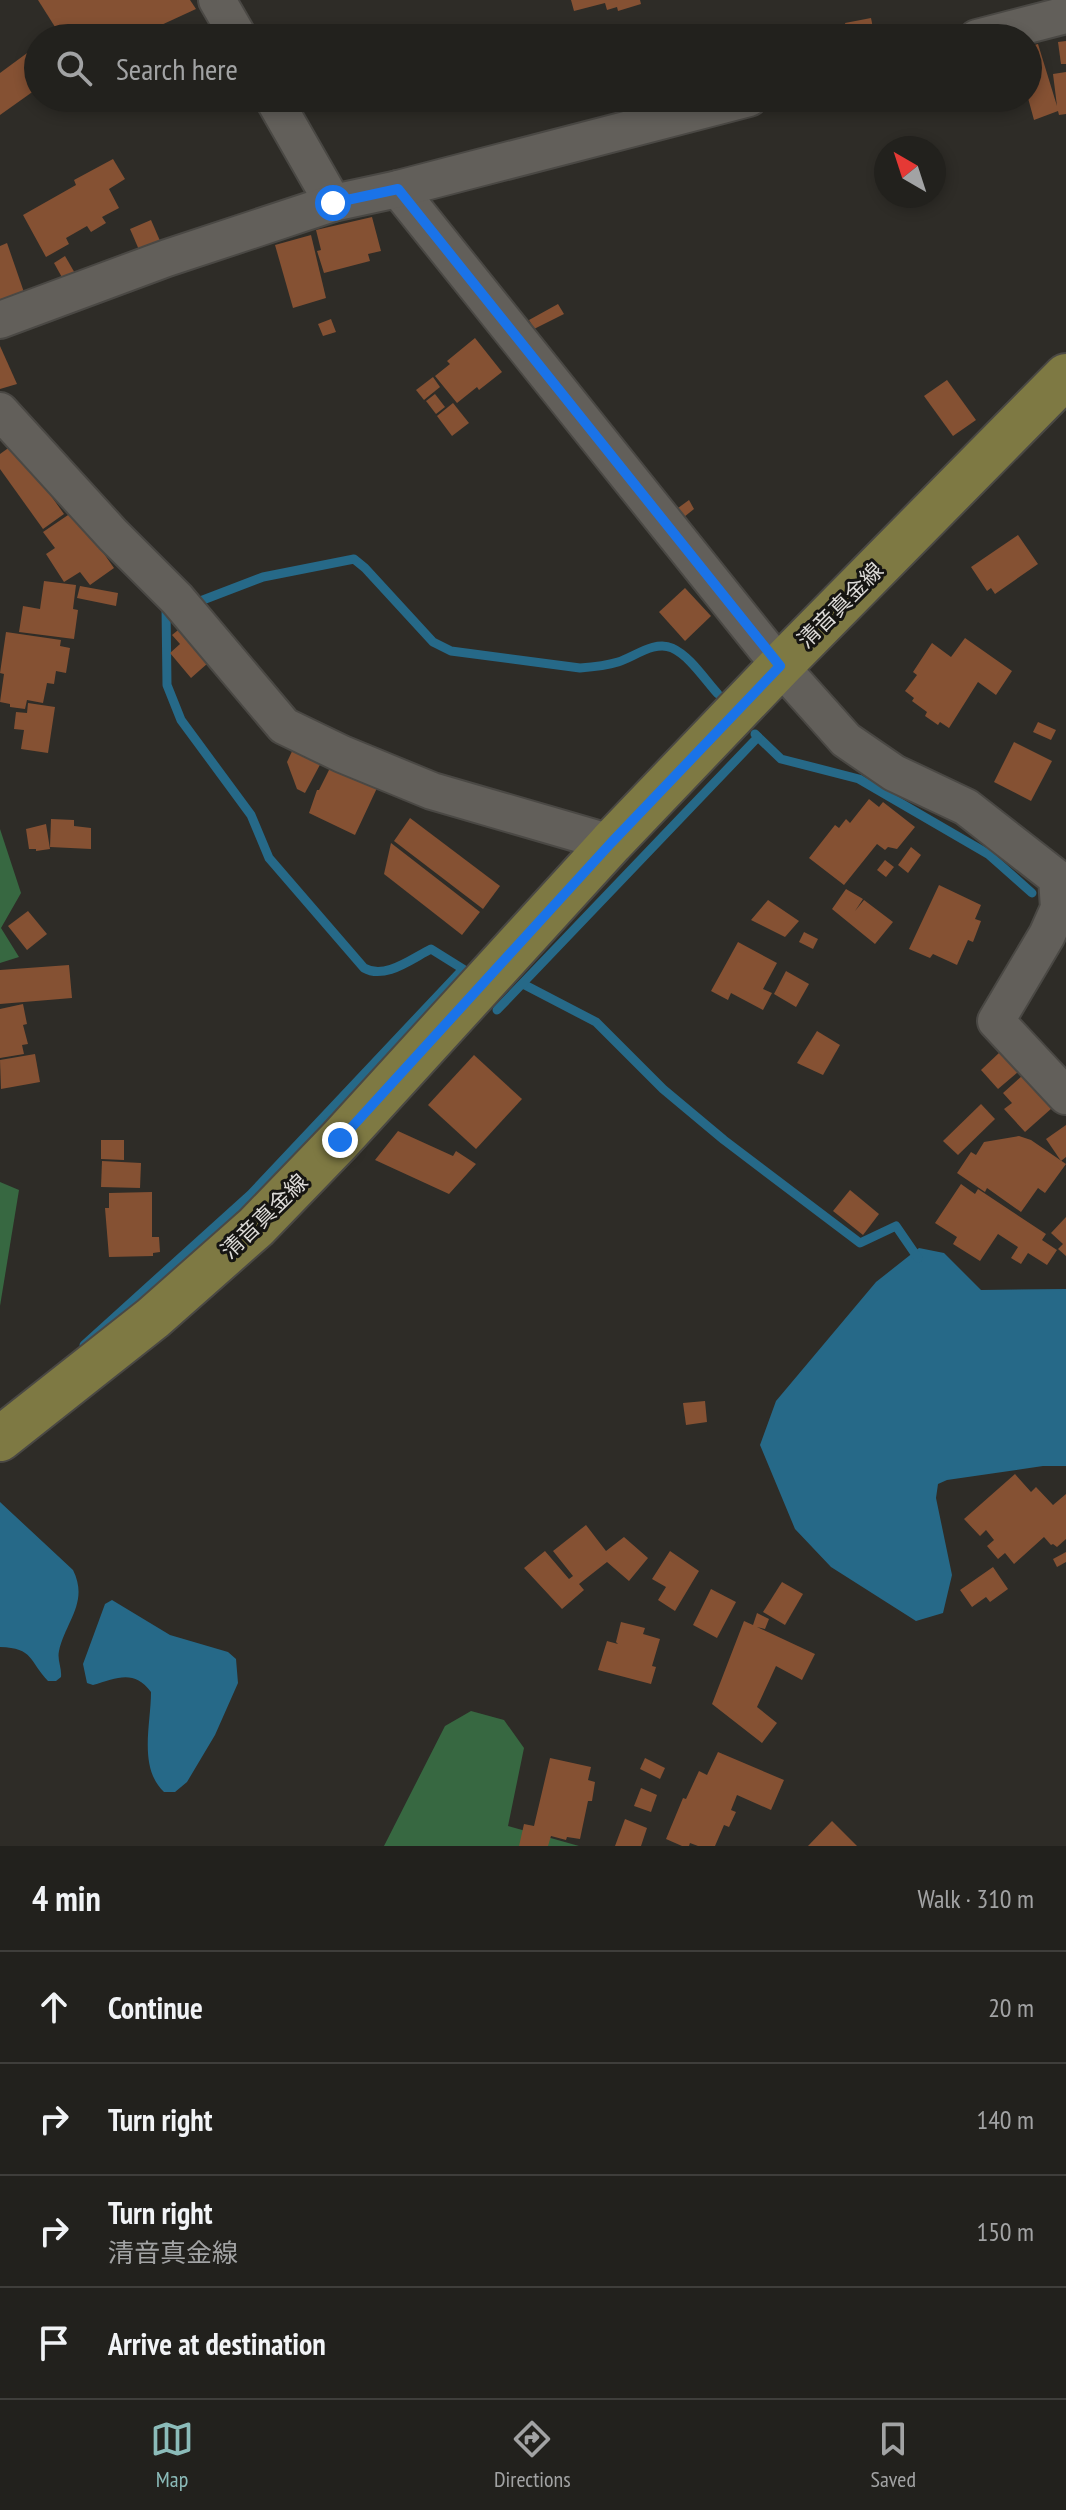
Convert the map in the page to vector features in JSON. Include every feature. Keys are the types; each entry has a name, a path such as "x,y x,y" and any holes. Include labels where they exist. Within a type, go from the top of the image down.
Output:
{"main road":[{"name":"清音真金線","path":"0,1439 153,1318 256,1227 351,1128 611,843 780,666 1066,376"}],"street":[{"path":"217,0 231,24"},
{"path":"1031,24 1066,15"},
{"path":"281,112 333,203"},
{"path":"0,320 167,258 333,203 695,112"},
{"path":"398,189 780,666 846,740 894,773 966,807 1057,878 1062,912 996,1021 1066,1096"},
{"path":"0,411 113,535 177,599 284,726 432,791 611,843"}],"green space":[{"path":"0,829 21,893 1,928 19,957 0,963"},
{"path":"0,1182 19,1190 0,1306"},
{"path":"471,1711 504,1720 524,1748 508,1826 579,1846 384,1846 445,1726"}],"water":[{"path":"919,1248 944,1253 981,1290 1066,1289 1066,1466 1043,1466 947,1480 938,1484 936,1498 952,1575 943,1613 916,1621 831,1567 795,1529 760,1445 776,1401 876,1282"},
{"path":"0,1502 73,1570 77,1581 77,1602 59,1651 61,1677 56,1681 48,1681 25,1653 0,1647"},
{"path":"112,1600 170,1635 228,1652 236,1659 238,1683 215,1735 187,1782 175,1792 164,1792 156,1782 148,1758 151,1692 138,1680 125,1677 93,1685 87,1683 83,1664 105,1604"}],"building":[{"path":"38,0 190,0 196,9 163,24 53,24"},
{"path":"571,0 640,0 641,4 618,11 617,7 607,10 605,3 574,11"},
{"path":"871,18 872,24 845,24"},
{"path":"1066,41 1066,64 1061,64 1058,42"},
{"path":"24,55 24,98 0,115 0,73"},
{"path":"1042,57 1057,106 1053,74 1066,72 1066,114 1059,115 1058,111 1034,120 1032,112 1042,112"},
{"path":"113,159 125,179 109,189 119,208 102,217 106,223 91,232 87,226 66,238 69,244 46,257 23,215 76,185 74,180"},
{"path":"372,217 381,251 368,254 370,261 324,273 317,251 321,250 316,230"},
{"path":"151,220 161,243 140,252 130,229"},
{"path":"311,235 326,298 293,308 275,245"},
{"path":"7,243 26,298 0,308 0,246"},
{"path":"65,256 76,275 64,281 54,263"},
{"path":"558,304 564,314 534,329 529,320"},
{"path":"331,319 336,332 323,336 318,324"},
{"path":"475,338 502,372 457,403 435,376 450,364 447,361"},
{"path":"0,346 17,384 0,389"},
{"path":"433,377 440,387 424,400 416,390"},
{"path":"947,380 976,420 953,436 924,396"},
{"path":"435,394 445,407 436,414 426,401"},
{"path":"453,403 469,423 452,436 437,416"},
{"path":"14,444 64,514 43,529 0,469 0,454"},
{"path":"689,500 694,509 684,517 678,508"},
{"path":"74,511 114,568 90,585 80,572 64,582 46,554 55,548 43,532"},
{"path":"1018,535 1038,564 995,594 991,588 987,591 971,567"},
{"path":"44,581 76,585 73,609 78,610 74,639 19,632 23,606 40,609"},
{"path":"80,586 118,593 116,606 77,598"},
{"path":"685,588 711,616 685,641 659,612"},
{"path":"188,622 216,656 191,678 170,653 180,644 172,635"},
{"path":"6,632 61,640 60,646 70,648 66,673 56,671 54,684 47,683 43,703 27,700 25,709 0,702 4,674 0,673"},
{"path":"965,638 1012,671 996,695 978,682 949,728 925,716 927,712 912,701 914,698 905,691 917,675 913,672 932,643 951,657"},
{"path":"28,703 55,707 48,753 21,749 24,730 14,729 16,712 27,713"},
{"path":"1038,722 1056,730 1051,740 1033,732"},
{"path":"1014,742 1052,761 1031,801 994,782"},
{"path":"295,745 323,759 305,793 297,789 287,762"},
{"path":"331,766 377,788 355,835 309,813 317,790"},
{"path":"869,799 879,807 883,802 915,827 897,849 888,847 885,850 877,844 844,885 809,858 835,825 839,828 846,819 850,823"},
{"path":"410,818 500,886 483,909 394,841"},
{"path":"51,819 74,820 74,826 91,828 91,849 50,847"},
{"path":"46,824 50,849 29,849 26,829"},
{"path":"391,843 480,912 462,935 384,874"},
{"path":"911,847 921,855 908,873 898,865"},
{"path":"885,860 894,867 886,877 877,870"},
{"path":"939,885 981,905 975,919 981,921 973,942 968,940 957,965 933,954 930,958 909,949"},
{"path":"846,889 863,899 855,911 864,900 893,922 875,944 832,909"},
{"path":"768,900 799,921 785,937 751,920"},
{"path":"28,911 47,934 27,950 8,926"},
{"path":"804,932 818,939 813,949 799,942"},
{"path":"738,942 777,963 763,989 772,993 763,1010 731,993 728,1000 711,991"},
{"path":"69,965 72,998 0,1004 0,970"},
{"path":"786,971 809,984 796,1007 774,994"},
{"path":"23,1004 27,1024 23,1025 28,1044 22,1045 24,1054 0,1058 0,1009"},
{"path":"817,1031 840,1045 823,1075 797,1063"},
{"path":"1000,1052 1018,1072 998,1089 981,1070"},
{"path":"35,1054 40,1082 1,1089 0,1060"},
{"path":"474,1055 522,1099 476,1149 428,1105"},
{"path":"1023,1075 1034,1088 1038,1086 1052,1108 1025,1132 1004,1109 1012,1103 1003,1093"},
{"path":"981,1104 995,1119 958,1155 943,1141"},
{"path":"1066,1125 1066,1157 1061,1161 1046,1139"},
{"path":"398,1131 453,1156 456,1151 476,1164 449,1194 375,1160"},
{"path":"1019,1136 1031,1140 1066,1164 1045,1193 1038,1188 1021,1212 987,1188 985,1192 957,1173 971,1152 976,1155 984,1142"},
{"path":"101,1140 124,1140 124,1160 101,1159"},
{"path":"102,1161 141,1163 140,1188 101,1187"},
{"path":"961,1184 975,1194 978,1189 1046,1234 1042,1240 1057,1250 1047,1265 1028,1253 1021,1264 1011,1258 1018,1247 998,1234 980,1261 953,1244 957,1237 935,1223"},
{"path":"850,1190 879,1214 863,1235 833,1211"},
{"path":"152,1192 152,1237 159,1237 160,1252 153,1253 153,1256 109,1257 105,1208 109,1208 109,1193"},
{"path":"1066,1217 1066,1256 1058,1249 1063,1244 1051,1233"},
{"path":"705,1401 707,1422 686,1425 683,1403"},
{"path":"1015,1474 1031,1492 1036,1487 1053,1505 1066,1494 1066,1539 1057,1547 1044,1537 1014,1564 1005,1553 998,1559 987,1546 994,1540 986,1530 980,1536 964,1519"},
{"path":"586,1525 606,1551 624,1537 648,1558 629,1581 607,1562 579,1584 584,1590 562,1609 524,1568 545,1551 569,1579 573,1576 553,1551"},
{"path":"670,1551 699,1571 675,1611 658,1600 666,1587 652,1579"},
{"path":"1066,1552 1066,1562 1057,1567 1053,1559"},
{"path":"993,1567 1008,1589 990,1602 986,1597 972,1607 960,1590"},
{"path":"782,1582 803,1594 785,1625 763,1612"},
{"path":"711,1589 736,1602 717,1638 693,1625"},
{"path":"757,1613 769,1619 765,1629 757,1627 815,1654 802,1680 776,1666 757,1707 777,1723 762,1743 712,1704 744,1621 753,1625"},
{"path":"621,1622 645,1628 643,1634 660,1639 652,1666 656,1667 651,1684 598,1670 607,1641 618,1644"},
{"path":"718,1752 784,1780 771,1810 737,1795 731,1810 736,1812 729,1827 724,1825 715,1846 690,1843 689,1846 682,1846 666,1839 683,1798 686,1799 699,1771 707,1775"},
{"path":"550,1758 591,1767 588,1780 595,1782 580,1839 567,1837 566,1840 551,1836 548,1846 519,1846 524,1824 534,1826"},
{"path":"645,1758 665,1768 660,1779 640,1769"},
{"path":"641,1788 657,1795 651,1812 634,1806"},
{"path":"625,1819 647,1828 641,1846 615,1846"},
{"path":"832,1821 857,1846 808,1846"}],"waterway":[{"path":"195,603 263,577 354,559 433,642 451,651 580,668 613,663 665,646 685,657 718,694"},
{"path":"84,1345 251,1194 463,969 431,949 389,970 381,972 364,968 269,858 251,815 181,720 167,685 166,607"},
{"path":"497,1010 758,737 755,734"},
{"path":"758,737 781,759 859,779 988,854 1032,893"},
{"path":"523,984 596,1022 663,1089 724,1140 860,1243 896,1226 918,1258"}],"route":[{"path":"333,203 398,189 780,666 611,843 340,1140"}]}
